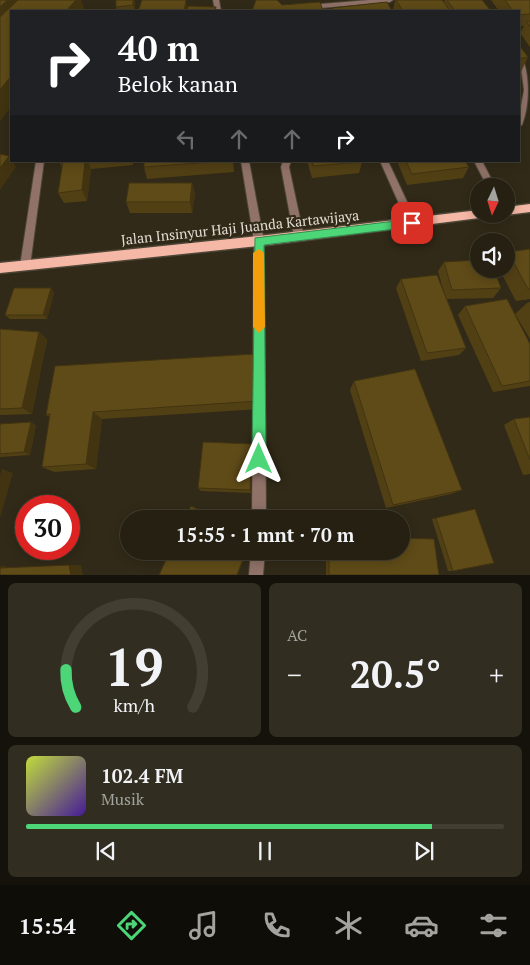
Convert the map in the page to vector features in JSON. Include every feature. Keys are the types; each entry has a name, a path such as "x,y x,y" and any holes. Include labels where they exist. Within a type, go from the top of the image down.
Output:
{"main road":[{"path":"515,210 530,208"},
{"name":"Jalan Insinyur Haji Juanda Kartawijaya","path":"0,268 300,237 470,216"}],"street":[{"path":"299,8 390,0"},
{"path":"520,57 530,74 530,107 524,120 520,122"},
{"path":"25,266 40,162"},
{"path":"244,162 259,241 259,510"},
{"path":"287,162 285,167 300,237"},
{"path":"384,162 412,223"},
{"path":"479,162 487,178"},
{"path":"256,575 257,560"}],"building":[{"path":"0,0 7,0 0,7"},
{"path":"18,0 76,0 67,10 10,10 10,77 0,90 0,17"},
{"path":"116,0 133,0 133,5 116,7"},
{"path":"142,0 186,0 184,10 138,10"},
{"path":"256,0 277,0 282,5 320,2 323,10 252,10"},
{"path":"396,0 442,0 449,10 402,10"},
{"path":"447,0 482,0 490,10 454,10"},
{"path":"505,0 530,0 530,14 520,15 520,10 512,10"},
{"path":"387,2 391,10 333,10 332,8"},
{"path":"188,6 216,7 215,10 187,10"},
{"path":"520,46 528,57 520,59"},
{"path":"0,154 9,156 0,168"},
{"path":"63,162 85,162 82,190 58,193"},
{"path":"144,162 212,162 144,167"},
{"path":"312,162 362,162 313,166"},
{"path":"406,162 466,162 469,167 412,174"},
{"path":"129,183 192,183 190,202 126,202"},
{"path":"530,249 530,289 528,289 515,265 515,251"},
{"path":"470,261 470,278 497,278 501,288 452,290 444,262"},
{"path":"437,275 466,348 427,353 401,279"},
{"path":"14,288 51,288 43,315 5,315"},
{"path":"507,299 530,344 530,381 502,386 465,306"},
{"path":"0,329 39,332 22,408 0,409"},
{"path":"255,354 258,401 93,412 86,464 42,467 50,414 46,415 55,366"},
{"path":"415,369 462,490 393,505 354,381"},
{"path":"530,417 530,460 514,419"},
{"path":"31,422 24,452 0,454 0,424"},
{"path":"203,442 252,444 250,490 198,488"},
{"path":"191,506 199,510 189,510"},
{"path":"475,509 494,563 453,571 436,518"},
{"path":"410,538 434,539 439,575 329,575 329,560 410,560"},
{"path":"166,560 243,560 237,575 159,575"},
{"path":"69,565 71,575 0,575 0,568"}],"slow traffic":[{"path":"259,253 259,327"}],"route":[{"path":"259,459 259,241 412,223"}]}
